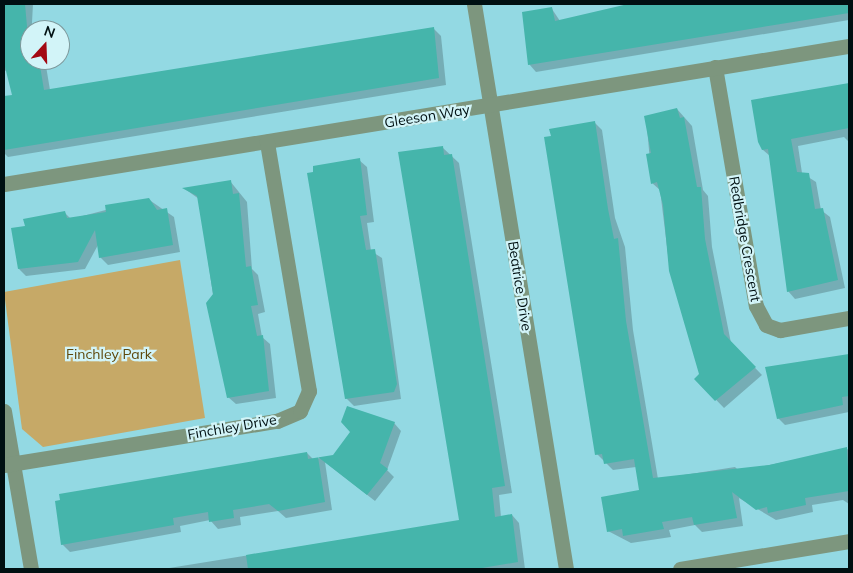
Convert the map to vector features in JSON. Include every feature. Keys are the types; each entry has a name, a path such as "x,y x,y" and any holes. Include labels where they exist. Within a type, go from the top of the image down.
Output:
{"street":[{"name":"Beatrice Drive","path":"474,4 566,569"},
{"name":"Gleeson Way","path":"4,184 491,106 849,46"},
{"name":"Redbridge Crescent","path":"715,67 756,306 766,326 780,330 849,318"},
{"name":"Finchley Drive","path":"7,464 277,421 300,411 309,391 267,142"},
{"path":"4,412 7,464 30,569"},
{"path":"680,569 849,541"}],"green space":[{"name":"Finchley Park","path":"180,260 205,418 43,447 22,429 4,292"}],"building":[{"path":"4,4 25,4 26,20 20,20 20,70 41,70 44,90 434,27 439,78 4,150 4,96 12,95 4,63"},
{"path":"628,4 849,4 849,13 528,65 522,12 552,7 555,21"},
{"path":"849,83 849,128 791,139 797,172 809,173 815,209 823,208 838,280 787,292 768,149 762,150 758,142 751,100"},
{"path":"677,108 680,118 684,117 697,187 701,187 705,239 724,334 756,367 715,401 694,379 699,374 669,271 663,205 657,182 651,184 646,154 651,153 644,116"},
{"path":"595,121 608,209 614,239 618,238 626,321 653,478 769,465 847,447 849,491 805,498 806,505 768,513 767,507 756,510 732,492 737,518 694,525 692,517 662,522 664,529 623,536 622,529 607,532 601,497 639,490 634,459 604,464 602,454 595,455 544,137 551,136 549,129"},
{"path":"443,146 444,155 452,154 505,486 492,488 495,517 512,514 518,562 476,569 248,569 246,555 459,520 398,152"},
{"path":"360,158 367,215 360,216 366,250 375,249 397,384 394,392 345,399 307,173 313,172 313,166"},
{"path":"231,180 233,194 239,193 246,267 251,266 258,305 251,306 257,336 263,335 269,391 227,398 206,303 213,294 197,196 182,188"},
{"path":"149,198 157,210 167,208 173,245 99,258 95,230 78,262 18,269 11,228 25,226 23,219 65,211 67,218 106,212 105,205"},
{"path":"849,354 849,396 842,397 843,405 777,419 765,367"},
{"path":"347,406 395,422 380,463 388,469 367,495 318,457 333,455 350,432 341,422"},
{"path":"307,452 308,459 318,457 325,502 278,511 269,504 233,510 234,518 209,522 208,512 173,518 174,525 61,545 55,501 60,500 59,494"}]}
